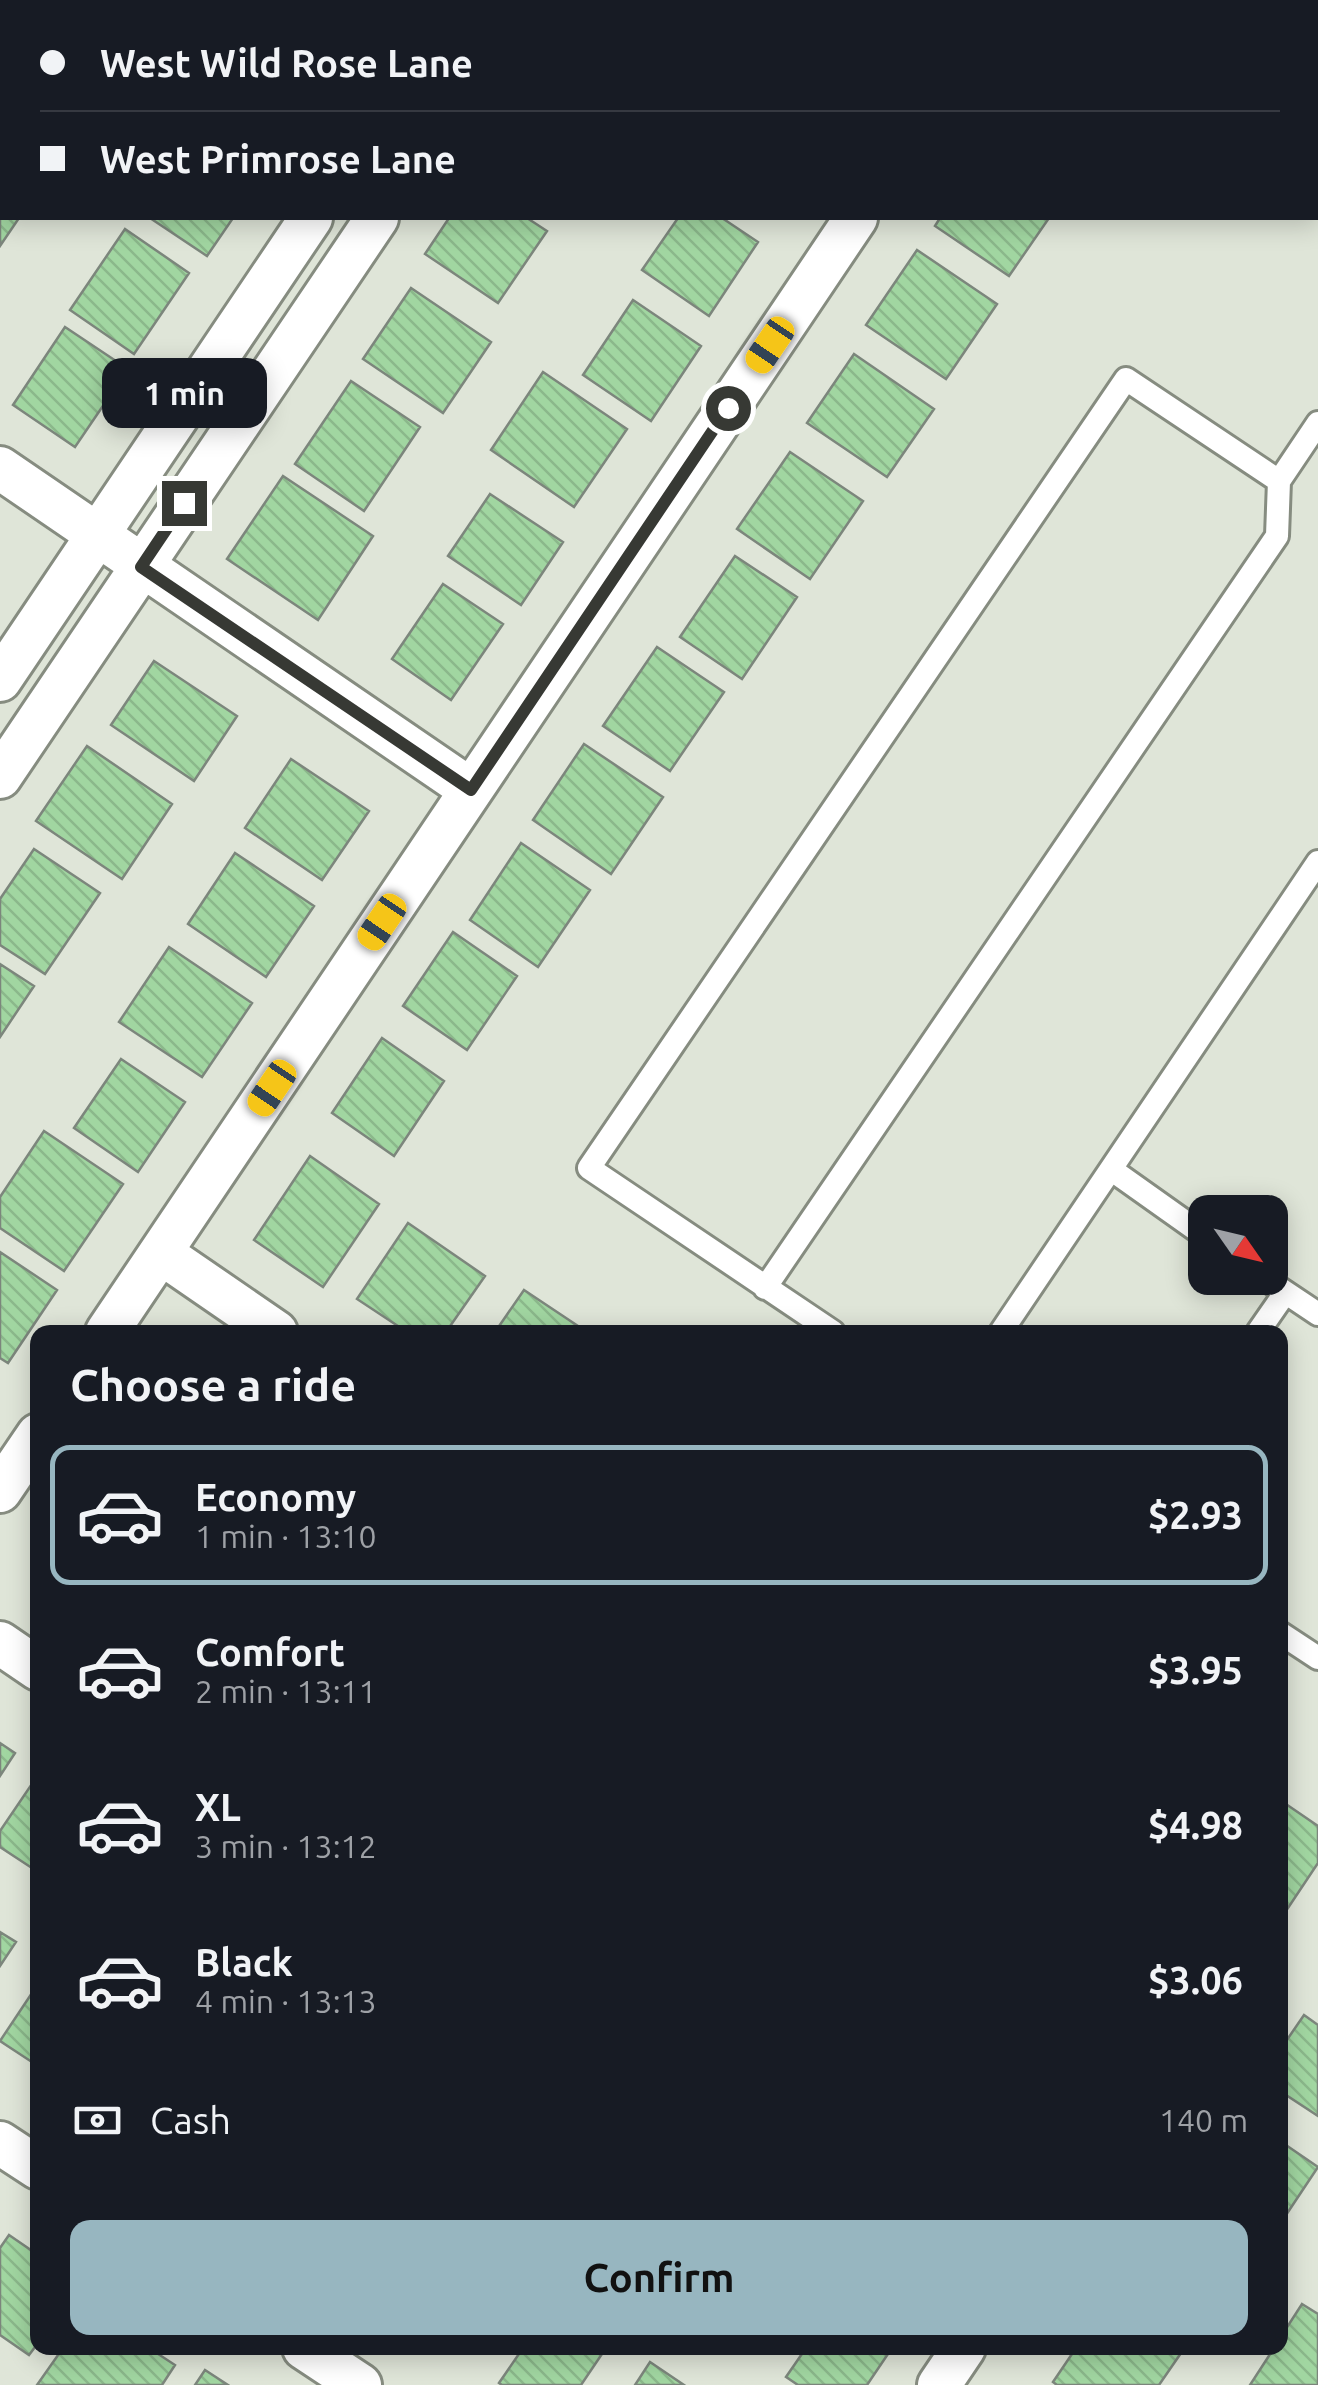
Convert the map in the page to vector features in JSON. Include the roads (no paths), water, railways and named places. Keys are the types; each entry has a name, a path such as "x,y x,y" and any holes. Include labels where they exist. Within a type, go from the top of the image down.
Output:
{"street":[{"path":"0,680 310,220"},
{"path":"0,776 376,220"},
{"path":"112,1325 855,220"},
{"path":"0,468 471,790"},
{"path":"161,1252 266,1325"},
{"path":"0,1491 30,1447"},
{"path":"0,1643 30,1664"},
{"path":"0,2142 30,2163"},
{"path":"315,2355 360,2385"},
{"path":"939,2385 959,2355"}],"lane":[{"path":"822,1325 589,1168 1126,379 1279,481"},
{"path":"765,1288 1277,536 1279,481 1318,423"},
{"path":"1007,1325 1318,862"},
{"path":"1112,1170 1188,1224"},
{"path":"1288,1293 1318,1314"},
{"path":"1263,1325 1284,1295"},
{"path":"1288,1635 1313,1645"}]}
